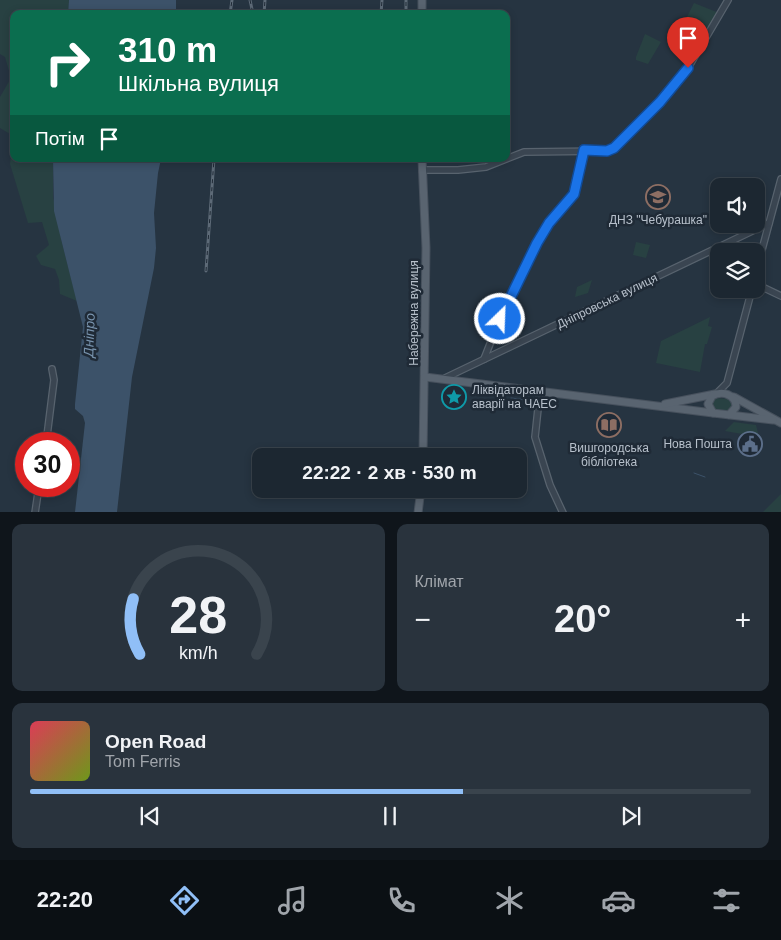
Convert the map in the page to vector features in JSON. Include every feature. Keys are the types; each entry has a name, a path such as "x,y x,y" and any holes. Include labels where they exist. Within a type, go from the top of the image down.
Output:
{"main road":[{"name":"Набережна вулиця","path":"422,162 426,248 423,448"},
{"path":"425,377 444,378 540,397 659,405 773,420"},
{"path":"659,405 716,394 731,395 781,423"},
{"path":"713,413 708,404 710,398 716,394"},
{"path":"728,415 736,407 736,401 731,395"},
{"path":"418,512 420,498"}],"street":[{"path":"510,158 524,152 607,151 614,148 670,92 688,68 728,0"},
{"path":"483,361 501,316 537,243 549,223 574,194 584,150"},
{"path":"422,170 458,170 486,167 499,162"},
{"path":"764,243 781,179"},
{"name":"Дніпровська вулиця","path":"444,378 769,223"},
{"path":"765,288 781,296"},
{"path":"716,394 727,383 750,298"},
{"path":"48,432 54,380 52,369"},
{"path":"727,383 731,395"},
{"path":"540,397 535,437 550,486 563,512"},
{"path":"35,512 37,497"}],"green space":[{"path":"0,0 69,0 68,10 10,10 10,74 5,57 0,54"},
{"path":"694,3 719,13 709,30 686,19"},
{"path":"645,34 661,42 648,64 636,60"},
{"path":"10,80 10,134 0,128 0,97"},
{"path":"10,162 53,162 53,197 62,243 77,301 60,294 59,280 55,269 41,265 36,256 49,245 42,222 28,223"},
{"path":"636,242 650,245 646,258 633,255"},
{"path":"592,280 588,293 575,297 577,287"},
{"path":"710,317 708,326 712,327 707,344 705,344 700,372 656,363 661,341"},
{"path":"716,398 729,399 733,406 728,411 716,410 712,403"},
{"path":"734,422 756,425 759,437 725,431"},
{"path":"781,494 781,512 763,512"}],"water":[{"path":"69,0 176,0 176,10 68,10"},
{"name":"Дніпро","path":"53,162 160,162 154,213 156,248 154,268 132,377 117,512 75,512 77,497 80,497 80,468 85,423 83,416 75,409 83,327 54,211"}],"waterway":[{"path":"511,398 536,401"},
{"path":"540,401 550,402"},
{"path":"694,473 705,477"}],"railway":[{"path":"231,10 232,0"},
{"path":"250,0 252,10"},
{"path":"264,10 265,0"},
{"path":"381,10 382,0"},
{"path":"406,0 406,10"},
{"path":"206,271 214,162"}],"place":[{"name":"ДНЗ \"Чебурашка\"","path":"658,197"},
{"name":"Ліквідаторам аварії на ЧАЕС","path":"454,397"},
{"name":"Вишгородська бібліотека","path":"609,425"},
{"name":"Нова Пошта","path":"750,444"}],"route":[{"path":"500,319 537,243 549,223 574,194 584,150 607,151 614,148 670,92 688,68"}]}
